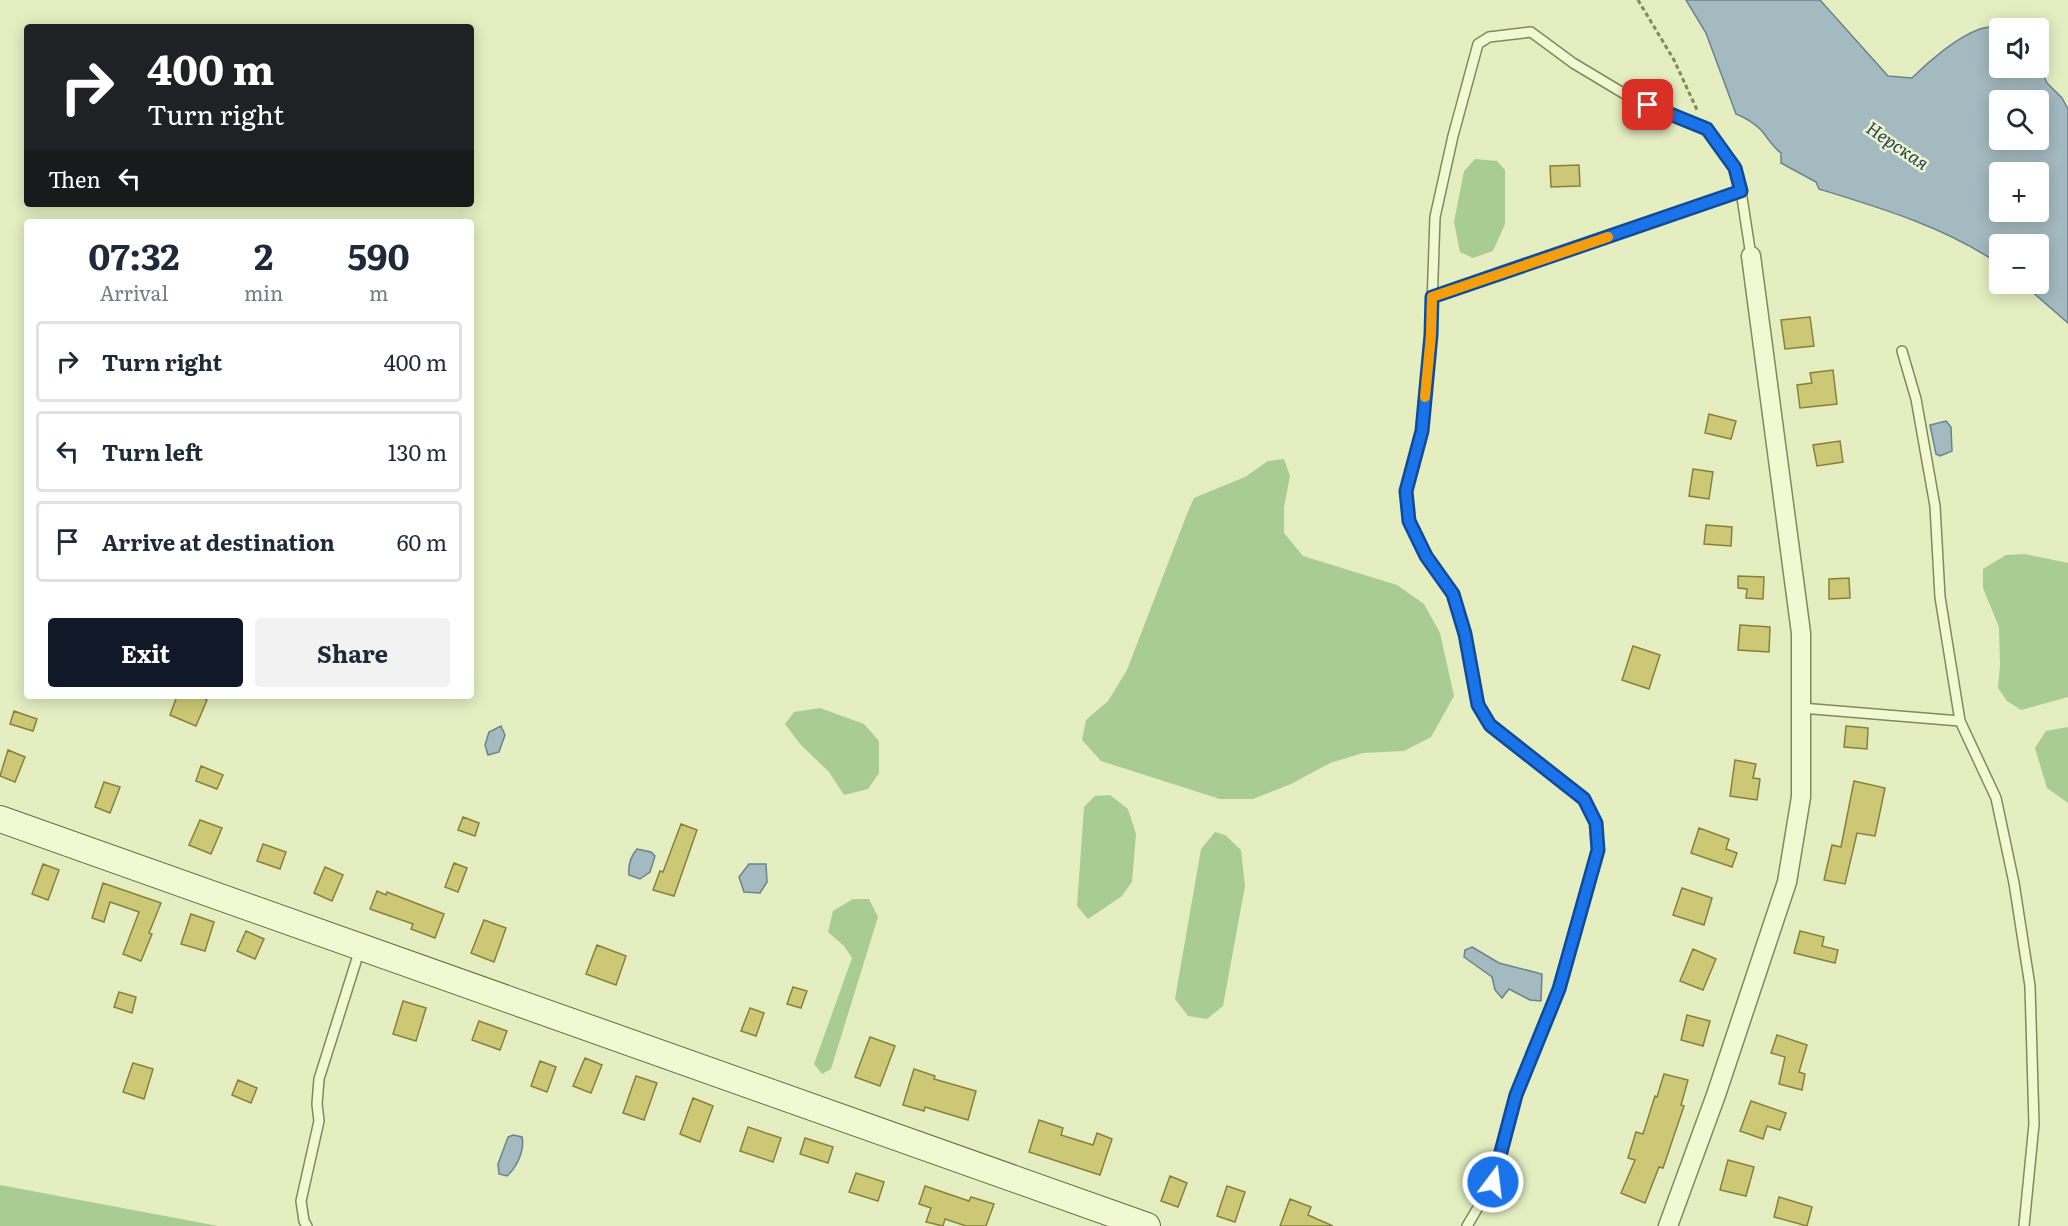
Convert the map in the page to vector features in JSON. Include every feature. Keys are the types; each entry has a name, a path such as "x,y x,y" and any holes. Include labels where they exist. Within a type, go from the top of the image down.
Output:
{"street":[{"path":"1668,1226 1716,1095 1786,882 1801,797 1801,633 1751,256"},
{"path":"0,819 1147,1226"}],"lane":[{"path":"1467,1226 1493,1182 1516,1095 1559,989 1598,850 1596,823 1584,799 1490,725 1478,705 1465,634 1453,594 1426,556 1409,521 1406,491 1422,431 1431,335 1436,217 1453,136 1478,44 1489,37 1531,32 1574,63 1628,96 1707,129 1735,168 1751,256"},
{"path":"1432,297 1741,191"},
{"path":"1902,351 1916,399 1935,506 1940,597 1960,721 1996,798 2014,883 2030,986 2034,1124 2024,1226"},
{"path":"1801,708 1960,721"},
{"path":"307,1226 301,1201 318,1121 319,1079 360,947"}],"path":[{"path":"1638,0 1674,60 1707,129"}],"green space":[{"path":"1475,159 1497,161 1505,170 1505,224 1493,251 1473,258 1460,252 1454,222 1464,171"},
{"path":"1284,459 1290,476 1284,507 1284,533 1303,556 1397,585 1424,604 1440,633 1454,696 1431,737 1404,751 1363,753 1330,763 1291,784 1253,799 1220,799 1101,761 1082,740 1086,720 1108,701 1127,670 1194,498 1245,477 1268,461"},
{"path":"2025,554 2068,563 2068,697 2021,710 2007,701 1998,688 1999,627 1983,588 1983,569 2006,555"},
{"path":"820,708 864,724 879,741 879,773 868,789 844,795 829,772 800,744 785,724 794,712"},
{"path":"2068,727 2068,803 2047,788 2035,748 2046,731"},
{"path":"1110,795 1128,809 1136,834 1132,882 1122,896 1088,919 1077,906 1084,807 1095,796"},
{"path":"1215,832 1225,835 1241,850 1245,886 1223,1006 1207,1019 1188,1016 1175,999 1201,849"},
{"path":"853,899 869,899 878,917 831,1069 822,1074 814,1064 852,958 844,946 828,932 833,911"},
{"path":"0,1185 218,1226 0,1226"}],"water":[{"name":"Нерская","path":"1686,0 1820,0 1888,76 1912,78 1944,50 1962,38 1989,27 1989,78 2045,78 2068,109 2068,323 2035,294 2049,294 2049,234 1989,234 1989,258 1935,229 1889,211 1819,189 1816,182 1781,163 1781,153 1761,130 1736,114 1706,33"},
{"path":"1946,421 1951,427 1952,451 1940,456 1936,454 1930,425"},
{"path":"501,726 505,735 499,752 488,755 485,745 489,732"},
{"path":"637,849 651,852 655,856 650,872 640,879 629,875 630,861"},
{"path":"749,864 766,864 767,882 760,893 744,892 739,877"},
{"path":"1472,947 1499,963 1542,974 1541,1001 1530,1000 1509,989 1502,998 1495,990 1492,977 1464,957 1465,950"},
{"path":"513,1135 522,1137 521,1153 507,1176 499,1174 498,1164 508,1137"}],"building":[{"path":"1579,165 1580,186 1551,187 1550,166"},
{"path":"1810,317 1814,346 1785,349 1781,320"},
{"path":"1833,370 1837,404 1800,408 1797,385 1812,383 1810,373"},
{"path":"1709,414 1736,421 1731,439 1705,433"},
{"path":"1840,441 1843,462 1817,466 1813,445"},
{"path":"1693,469 1713,472 1709,499 1689,496"},
{"path":"1706,525 1732,527 1731,546 1704,544"},
{"path":"1738,576 1764,577 1763,599 1746,598 1747,589 1738,588"},
{"path":"1849,578 1850,598 1829,599 1829,579"},
{"path":"1740,625 1770,627 1769,652 1738,650"},
{"path":"1633,646 1660,655 1649,689 1622,680"},
{"path":"176,699 207,700 196,726 170,715"},
{"path":"14,711 37,719 33,731 10,724"},
{"path":"1846,726 1868,728 1867,749 1844,747"},
{"path":"8,750 25,757 15,782 0,776"},
{"path":"1735,760 1756,764 1753,778 1760,779 1757,800 1730,796"},
{"path":"201,766 223,775 217,789 196,781"},
{"path":"1854,781 1885,788 1875,836 1857,833 1845,884 1824,880 1832,845 1841,847"},
{"path":"104,782 120,787 110,813 95,807"},
{"path":"463,817 479,823 475,836 458,830"},
{"path":"200,820 222,828 211,854 189,845"},
{"path":"681,824 697,830 674,896 653,890 660,871 663,872"},
{"path":"1699,828 1729,839 1726,849 1737,853 1732,867 1691,853"},
{"path":"263,844 286,852 280,869 257,861"},
{"path":"454,863 467,868 458,892 445,887"},
{"path":"43,864 59,870 48,900 32,894"},
{"path":"325,867 343,875 332,901 314,893"},
{"path":"103,883 161,903 141,961 123,954 139,912 110,902 104,922 92,918"},
{"path":"1682,888 1712,898 1704,925 1673,915"},
{"path":"377,891 386,895 387,892 444,914 435,938 411,929 413,924 370,909"},
{"path":"191,914 214,922 205,951 181,944"},
{"path":"484,920 506,928 494,962 471,953"},
{"path":"246,931 264,939 255,959 237,951"},
{"path":"1800,931 1824,937 1822,946 1838,950 1835,963 1794,953"},
{"path":"597,945 626,956 616,985 586,974"},
{"path":"1693,949 1716,959 1703,990 1680,981"},
{"path":"793,987 807,991 801,1008 787,1004"},
{"path":"119,992 136,997 132,1013 114,1007"},
{"path":"403,1001 426,1008 416,1041 393,1034"},
{"path":"750,1008 764,1013 756,1036 741,1031"},
{"path":"1687,1015 1710,1021 1703,1046 1681,1040"},
{"path":"479,1021 507,1031 500,1050 472,1040"},
{"path":"1777,1035 1807,1045 1799,1072 1805,1074 1802,1090 1779,1084 1785,1057 1771,1053"},
{"path":"870,1037 895,1046 880,1086 855,1077"},
{"path":"585,1058 602,1065 591,1093 573,1086"},
{"path":"540,1061 556,1067 547,1092 531,1086"},
{"path":"133,1063 153,1069 144,1099 123,1092"},
{"path":"914,1069 935,1076 934,1079 976,1091 968,1120 925,1107 924,1111 903,1105"},
{"path":"1664,1074 1688,1080 1681,1105 1684,1106 1663,1168 1659,1167 1645,1203 1621,1193 1635,1160 1628,1158 1636,1132 1643,1134"},
{"path":"636,1076 657,1083 644,1120 623,1113"},
{"path":"238,1080 257,1088 251,1103 232,1095"},
{"path":"693,1098 713,1106 700,1142 680,1134"},
{"path":"1751,1101 1786,1113 1780,1130 1767,1126 1763,1139 1740,1131"},
{"path":"1039,1120 1063,1128 1061,1135 1093,1145 1097,1133 1112,1139 1100,1175 1029,1152"},
{"path":"748,1127 781,1138 773,1162 740,1151"},
{"path":"805,1138 833,1147 828,1163 800,1154"},
{"path":"1728,1160 1754,1167 1746,1196 1720,1190"},
{"path":"856,1173 884,1182 878,1201 849,1192"},
{"path":"1170,1176 1187,1183 1178,1207 1161,1201"},
{"path":"925,1186 969,1201 971,1197 994,1204 986,1226 966,1226 945,1219 943,1226 926,1222 931,1208 919,1204"},
{"path":"1227,1186 1245,1192 1235,1222 1217,1216"},
{"path":"1779,1197 1812,1207 1807,1226 1774,1217"},
{"path":"1290,1199 1311,1207 1308,1215 1333,1226 1280,1226"}],"slow traffic":[{"path":"1425,397 1432,297 1608,237"}],"route":[{"path":"1493,1182 1516,1095 1559,989 1598,850 1596,823 1584,799 1490,725 1478,705 1465,634 1453,594 1426,556 1409,521 1406,491 1422,431 1431,335 1432,297 1741,191 1735,168 1707,129 1648,105"}]}
